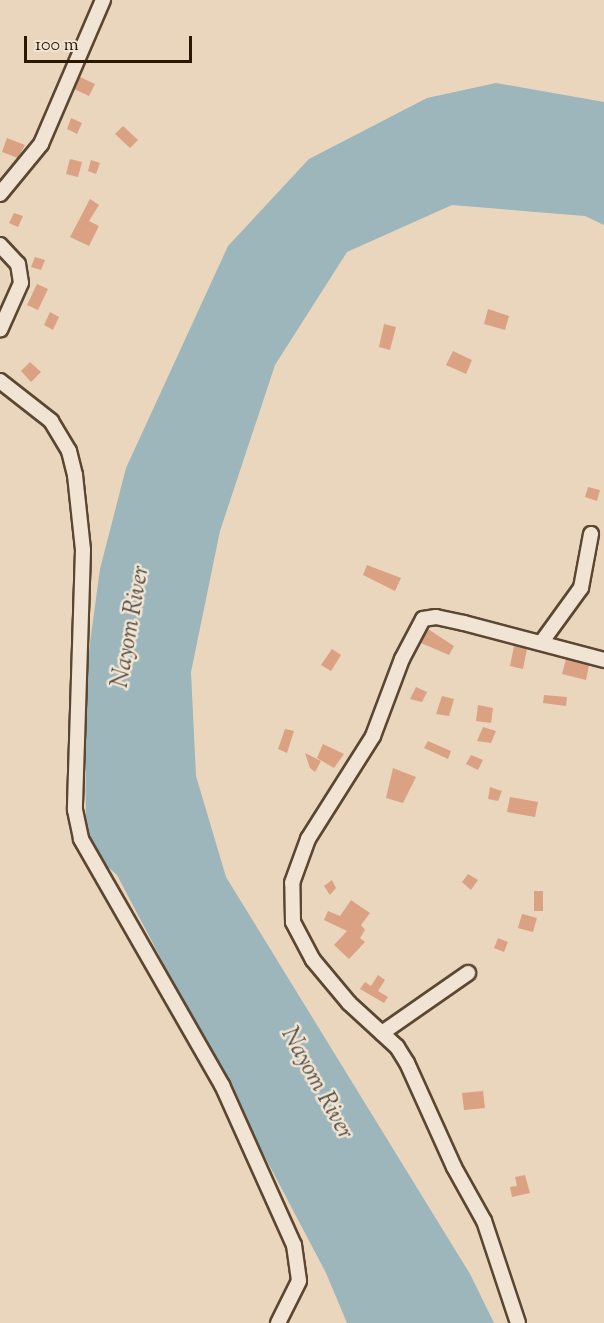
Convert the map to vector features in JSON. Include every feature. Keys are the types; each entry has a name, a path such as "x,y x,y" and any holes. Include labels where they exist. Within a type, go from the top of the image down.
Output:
{"street":[{"path":"0,194 40,144 103,0"},
{"path":"0,245 18,264 21,282 0,330"},
{"path":"0,381 51,421 69,450 75,475 83,550 75,810 81,839 226,1094 294,1245 299,1281 278,1323"},
{"path":"541,643 581,588 591,534"},
{"path":"519,1323 484,1221 454,1167 407,1063 382,1033 329,981 313,960 293,922 292,883 308,839 373,736 402,659 423,619 436,617 604,660"},
{"path":"382,1033 468,973"}],"water":[{"name":"Nayom River","path":"496,83 604,102 604,225 585,216 452,205 347,252 275,365 220,531 191,672 196,776 226,877 470,1274 494,1323 347,1323 326,1273 117,875 97,857 86,840 85,680 100,569 126,468 228,246 309,159 427,98"}],"building":[{"path":"80,77 95,84 89,96 74,89"},
{"path":"71,118 82,123 77,134 67,129"},
{"path":"123,126 138,140 130,148 115,134"},
{"path":"7,138 25,145 18,158 2,152"},
{"path":"70,159 82,162 78,177 66,174"},
{"path":"91,160 100,163 96,174 88,171"},
{"path":"90,199 99,205 89,221 99,226 89,246 70,237"},
{"path":"14,213 23,216 18,227 9,223"},
{"path":"35,257 45,260 41,270 31,267"},
{"path":"37,284 48,289 38,310 27,305"},
{"path":"488,309 509,316 505,330 484,324"},
{"path":"50,312 59,317 53,330 44,325"},
{"path":"384,324 396,327 390,350 379,347"},
{"path":"453,351 472,360 466,374 446,365"},
{"path":"30,362 41,372 31,382 21,371"},
{"path":"588,487 600,490 597,501 585,497"},
{"path":"367,565 401,578 395,591 363,575"},
{"path":"428,629 454,646 449,655 421,643"},
{"path":"514,646 527,649 523,669 510,666"},
{"path":"332,649 341,655 331,671 321,665"},
{"path":"566,659 589,665 586,680 562,674"},
{"path":"416,687 427,692 422,702 410,699"},
{"path":"544,695 567,697 566,706 543,703"},
{"path":"442,696 454,699 449,716 436,714"},
{"path":"478,705 493,708 491,723 476,721"},
{"path":"483,727 496,731 491,743 477,741"},
{"path":"285,729 294,731 287,753 278,749"},
{"path":"428,741 451,751 448,759 424,748"},
{"path":"323,744 344,754 334,768 317,758"},
{"path":"305,753 321,761 315,772 310,768"},
{"path":"471,755 483,760 478,770 466,764"},
{"path":"393,768 416,777 403,803 386,798"},
{"path":"490,787 502,791 498,801 488,799"},
{"path":"510,797 538,802 535,817 507,812"},
{"path":"468,874 478,880 471,890 462,882"},
{"path":"332,880 336,888 330,895 324,886"},
{"path":"534,891 543,891 543,911 534,911"},
{"path":"351,900 370,913 361,925 365,930 360,938 365,942 349,959 334,945 347,931 324,920 328,911 340,916"},
{"path":"522,914 537,918 533,932 518,928"},
{"path":"498,938 508,942 504,952 494,948"},
{"path":"378,975 385,980 378,991 388,997 384,1003 360,989 365,982 371,986"},
{"path":"483,1091 485,1108 464,1110 462,1093"},
{"path":"525,1175 530,1193 512,1197 510,1187 517,1186 515,1177"}]}
